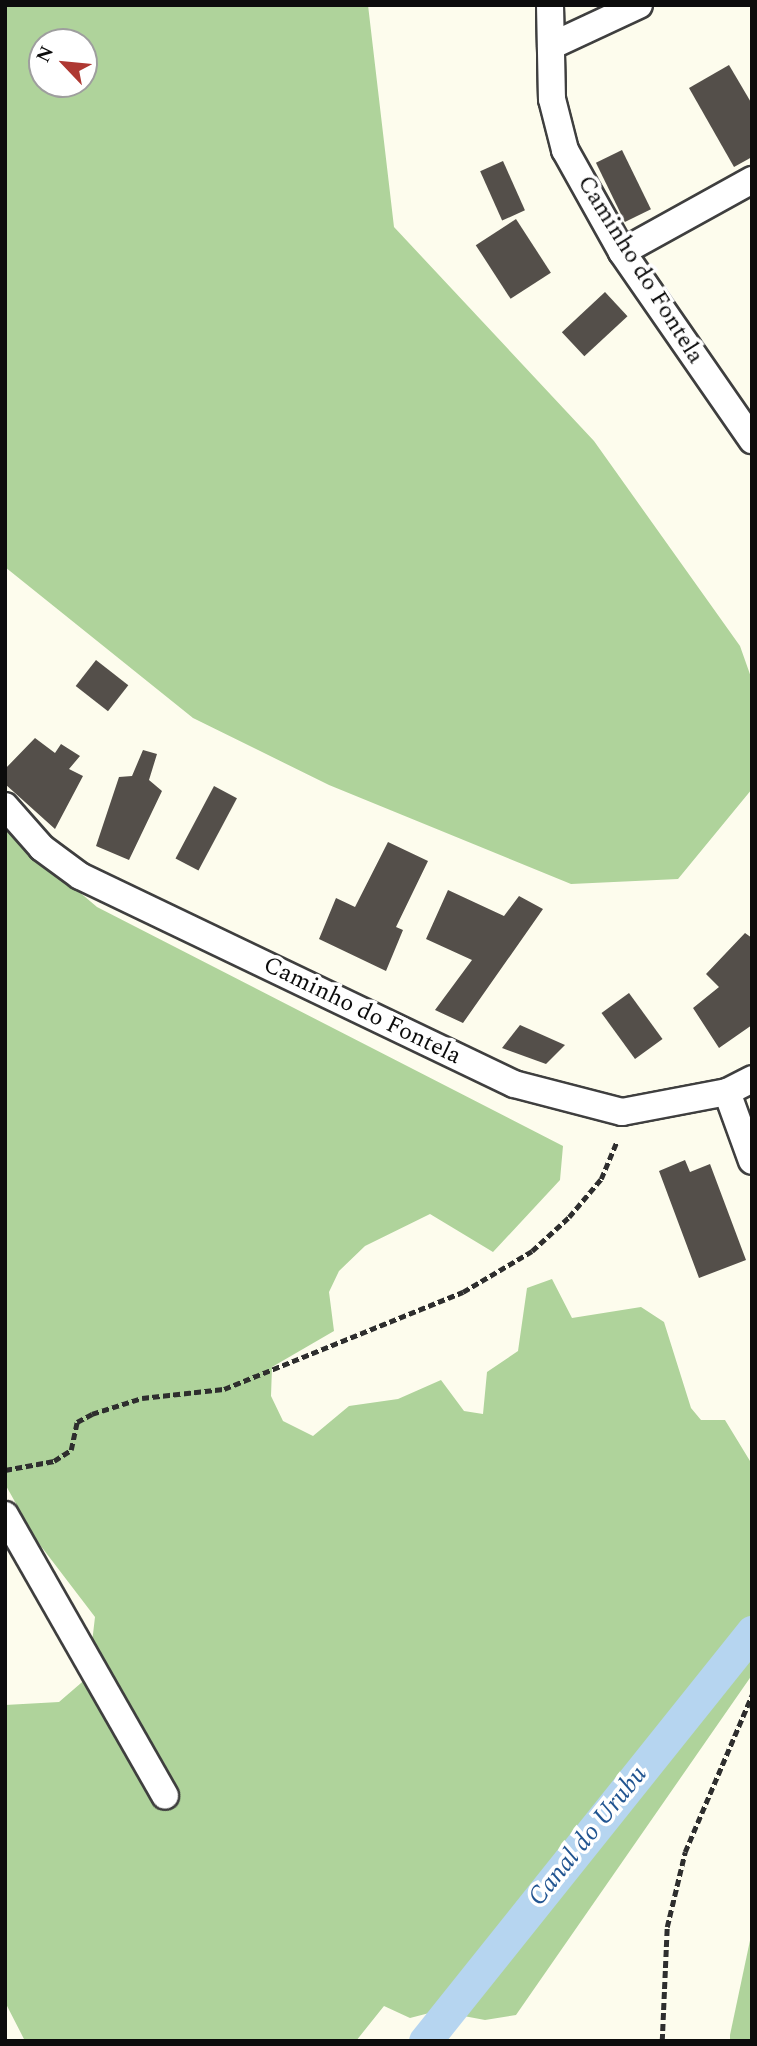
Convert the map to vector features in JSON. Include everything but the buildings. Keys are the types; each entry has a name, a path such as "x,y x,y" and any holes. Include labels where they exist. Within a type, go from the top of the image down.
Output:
{"street":[{"name":"Caminho do Fontela","path":"550,5 552,99 565,150 622,252 750,435"},
{"path":"551,46 639,5"},
{"path":"622,252 752,180"},
{"name":"Caminho do Fontela","path":"5,806 42,848 80,876 514,1084 622,1112 745,1084"},
{"path":"745,1084 752,1161"},
{"path":"5,1515 165,1796"}],"path":[{"path":"5,1470 54,1461 71,1451 77,1422 92,1414 142,1398 224,1389 463,1292 532,1251 569,1217 601,1179 622,1112"},
{"path":"662,2041 667,1927 685,1852 752,1695"}],"green space":[{"path":"5,5 368,5 394,227 594,441 740,646 752,680 752,789 678,879 571,884 329,785 193,718 5,567"},
{"path":"5,829 97,907 563,1146 560,1180 493,1252 430,1214 365,1246 339,1271 329,1292 334,1331 272,1367 271,1396 283,1421 313,1436 349,1406 398,1399 441,1380 464,1411 483,1414 487,1372 518,1351 527,1288 552,1279 572,1318 641,1307 664,1322 691,1408 701,1420 725,1420 750,1461 752,1675 516,2015 485,2020 437,2011 410,2018 384,2006 356,2041 25,2041 5,2002 5,1705 59,1702 88,1677 95,1617 37,1541 5,1484"},
{"path":"752,1931 752,2041 730,2041 730,2035"}],"waterway":[{"name":"Canal do Urubu","path":"425,2041 752,1632"}]}
